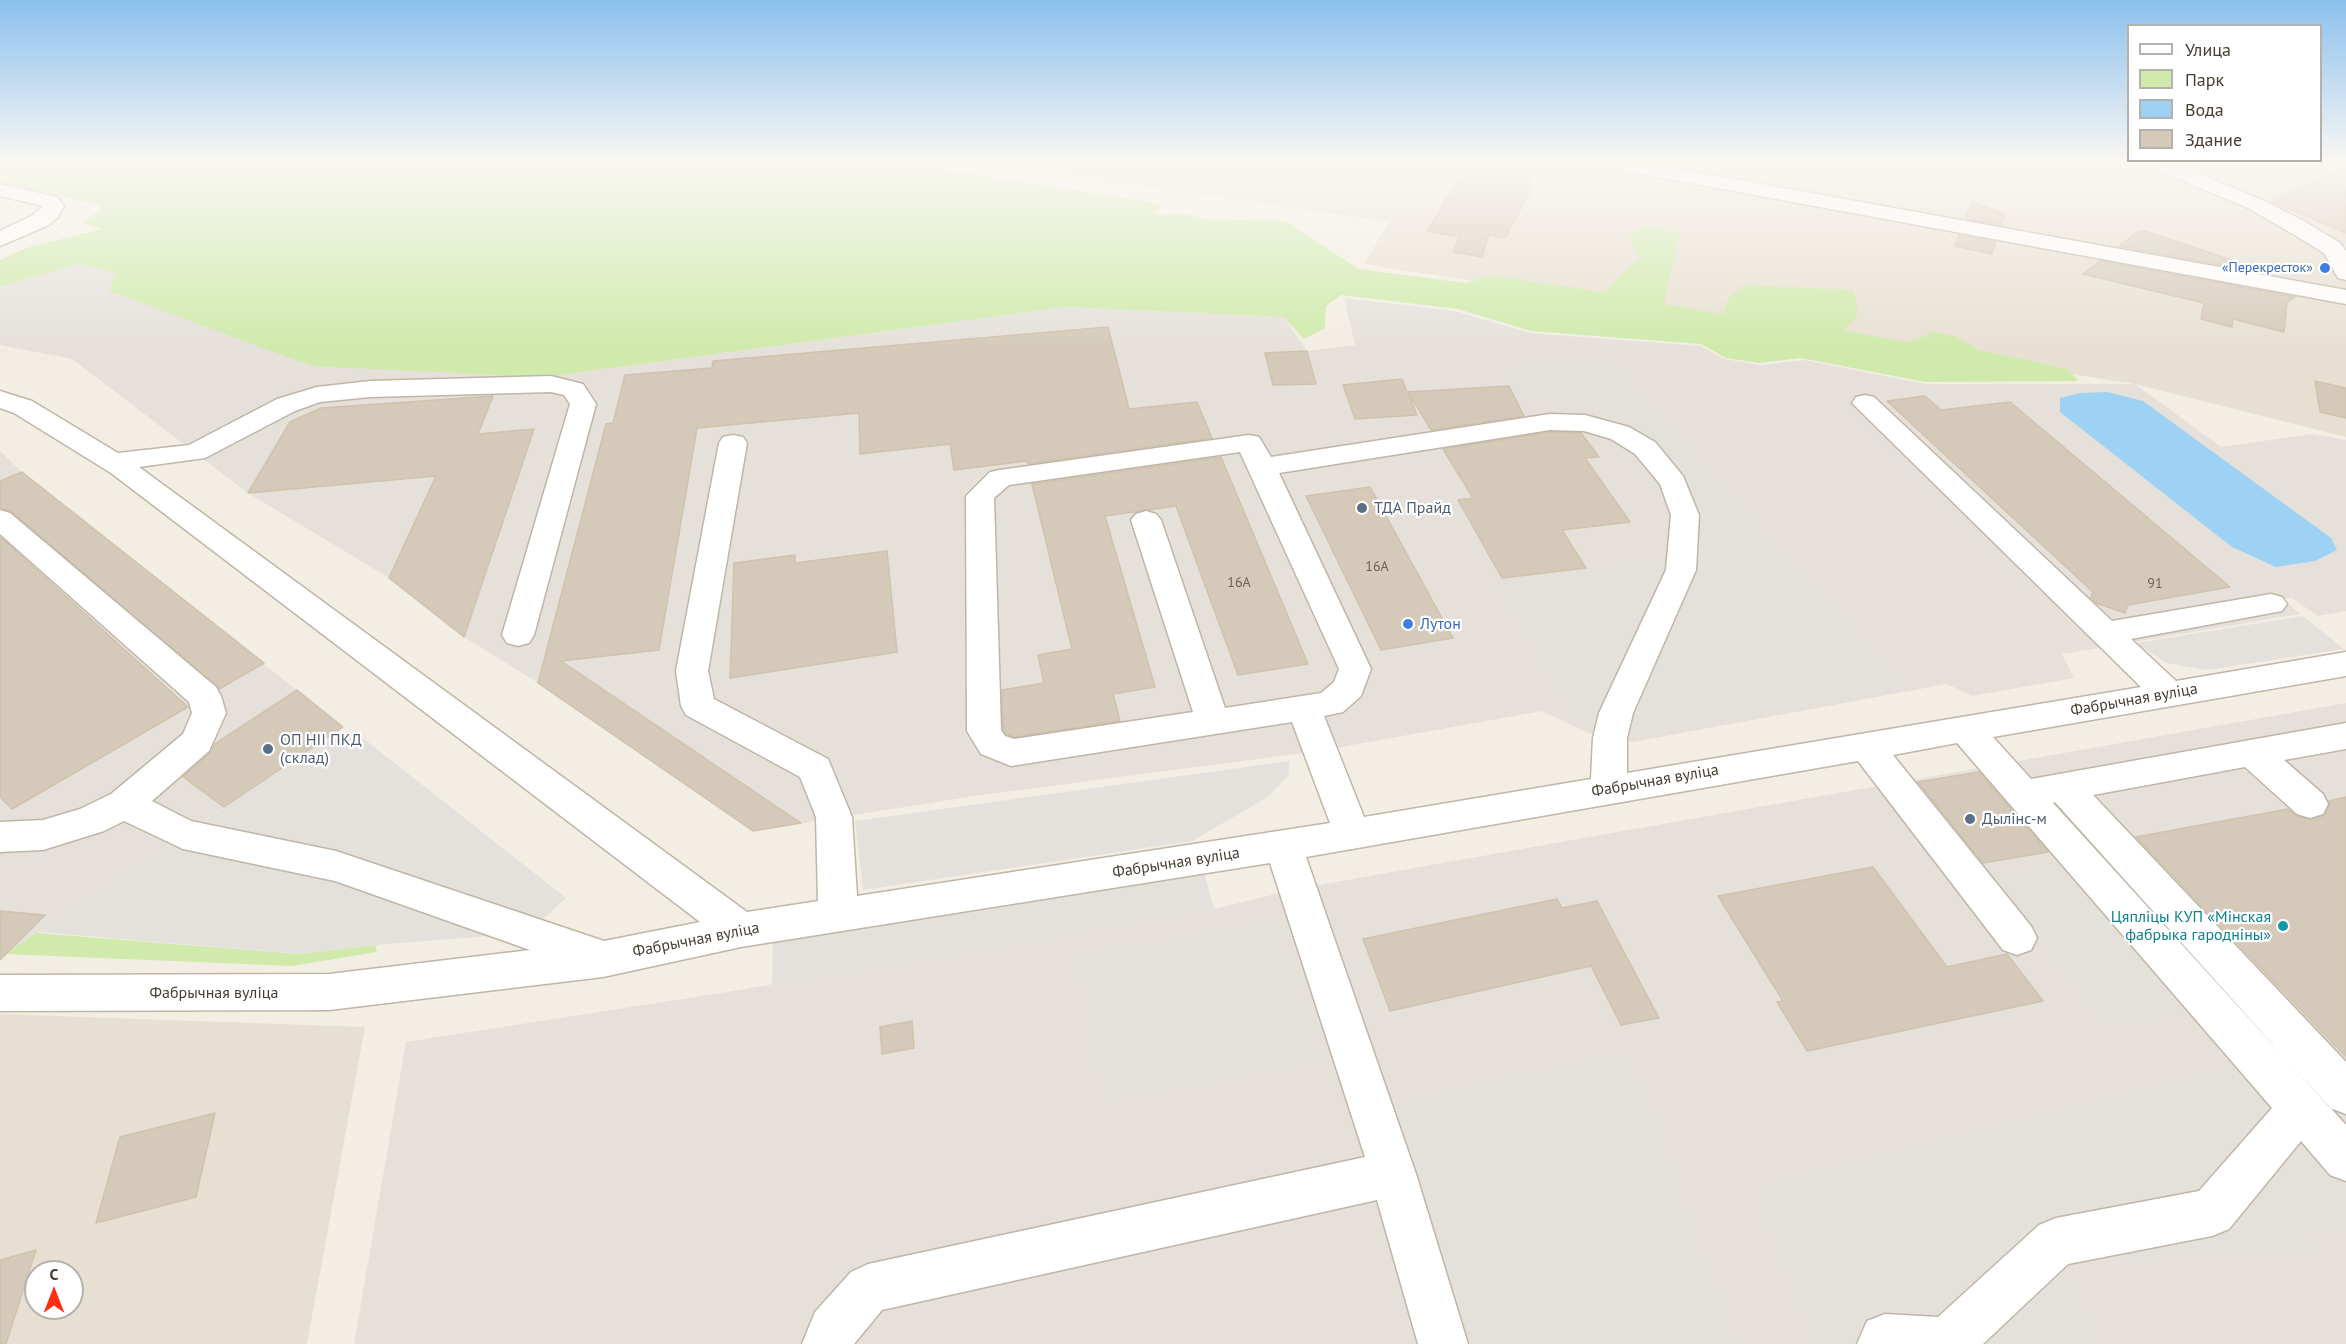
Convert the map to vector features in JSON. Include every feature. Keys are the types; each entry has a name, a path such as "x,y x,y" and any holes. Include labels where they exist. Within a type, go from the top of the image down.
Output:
{"street":[{"path":"0,239 29,226"},
{"path":"1967,226 2098,253 2346,297"},
{"path":"2295,226 2332,248 2344,264 2346,273"},
{"path":"114,462 195,452 286,405 317,395 370,389 551,384 574,389 583,404 518,636"},
{"path":"0,399 23,406 114,462 741,930"},
{"path":"1865,403 2169,694"},
{"path":"1262,466 1550,422 1585,423 1620,433 1645,448 1673,482 1685,515 1681,570 1616,713 1610,738 1609,789"},
{"path":"733,443 692,671 698,706 815,769 834,818 838,915"},
{"path":"1249,443 1262,466 1355,669 1349,688 1331,703 1304,708 1011,753 993,745 984,731 980,496 1000,478 1249,443"},
{"path":"0,519 204,696 210,713 197,742 124,804 91,821 43,835 0,837"},
{"path":"1146,520 1213,722"},
{"path":"2103,633 2271,604"},
{"name":"Фабрычная вуліца","path":"0,993 329,992 603,959 741,930 1282,846 2346,664"},
{"path":"1304,708 1352,833"},
{"path":"1965,729 2346,1159"},
{"path":"2023,794 2346,736"},
{"path":"1865,745 2017,938"},
{"path":"2252,753 2310,804"},
{"path":"2063,787 2346,1093"},
{"path":"124,804 183,834 336,866 603,959"},
{"path":"1282,846 1393,1174 1443,1344"},
{"path":"1882,1344 1885,1339 1947,1343 2055,1242 2212,1212 2301,1108"},
{"path":"827,1344 833,1330 868,1289 1393,1174"}],"shaded area":[{"path":"1387,226 2346,226 2346,437 2135,384 1364,264"},
{"path":"79,264 116,273 110,290 544,377 1065,307 1284,317 1307,351 1355,345 1344,298 1455,311 1530,333 1701,346 1724,359 1761,365 1804,360 1925,384 2135,384 2221,447 2312,434 2346,440 2346,611 2318,616 2292,598 2283,599 2300,614 2062,654 2074,678 1972,696 1947,684 1633,742 1588,733 1542,711 1319,751 974,796 753,831 543,686 464,637 389,578 248,493 72,359 0,345 0,287"},
{"path":"1609,361 1766,538 1906,688 1634,734 1580,716 1497,586 1698,554 1699,517 1657,447 1636,429 1593,403 1551,395 1521,396 1504,368"},
{"path":"0,451 22,472 343,727 6,954 0,954"},
{"path":"2303,616 2344,649 2207,670 2166,663 2136,643"},
{"path":"2346,703 2346,1344 354,1344 406,1042 727,992 1214,909 1296,889"},
{"path":"354,731 566,898 528,933 375,945 299,954 39,932 323,741"},
{"path":"1290,761 1288,776 1268,797 1192,841 863,890 855,821"},
{"path":"2053,867 2177,1012 2109,1027 1990,878"},
{"path":"1204,872 1214,909 772,985 773,943"},
{"path":"1276,923 1318,1061 1106,1100 1081,956"},
{"path":"0,1014 365,1027 307,1344 0,1344"},
{"path":"1614,1054 1635,1079 1663,1145 1689,1229 1736,1344 1474,1344 1409,1163 1384,1109"},
{"path":"2233,1068 2346,1190 2346,1231 2300,1233 2314,1255 2058,1259 2097,1344 1818,1344 1755,1189"}],"green space":[{"path":"92,226 1292,226 1359,269 1466,283 1494,276 1604,292 1640,257 1628,237 1643,226 1680,233 1664,304 1723,314 1728,299 1744,285 1854,290 1858,314 1844,331 1910,342 1934,332 1954,336 1979,350 2067,369 2079,381 1925,382 1801,358 1759,363 1726,358 1701,344 1531,331 1458,309 1341,295 1326,306 1325,328 1304,339 1284,317 1065,307 544,377 312,366 109,291 116,273 79,264 0,287 0,260 26,248 102,229"},
{"path":"36,933 299,954 375,945 377,952 292,966 6,954"}],"water":[{"path":"2107,392 2143,401 2331,538 2337,550 2315,561 2276,567 2232,547 2060,412 2060,398 2080,393"}],"building":[{"path":"1430,226 1512,226 1505,238 1489,235 1482,257 1453,252 1459,237 1427,231"},
{"path":"2329,226 2346,226 2346,233"},
{"path":"2139,231 2145,231 2234,261 2230,267 2119,246"},
{"path":"1959,235 1996,242 1992,254 1955,246"},
{"path":"2100,261 2295,297 2287,302 2284,332 2233,319 2232,327 2201,319 2204,303 2083,274"},
{"path":"1108,327 1129,409 1197,402 1212,438 1028,464 1027,461 954,470 950,444 860,454 859,413 697,428 659,650 561,661 801,823 753,831 538,683 606,424 613,423 625,375 712,368 713,361"},
{"path":"1307,351 1316,384 1273,385 1265,353"},
{"path":"1402,379 1407,392 1509,386 1524,416 1431,430 1408,392 1417,415 1355,419 1343,385"},
{"path":"2315,381 2346,388 2346,418 2320,412"},
{"path":"493,396 478,434 534,429 464,637 389,578 436,476 248,493 290,422 321,408"},
{"path":"1925,396 1941,410 2010,402 2230,587 2128,605 2125,613 2096,603 2091,598 2093,592 1887,401"},
{"path":"1550,432 1581,433 1599,457 1585,458 1630,522 1562,530 1586,568 1502,578 1458,500 1473,498 1443,449"},
{"path":"1221,457 1308,664 1238,675 1176,506 1105,516 1155,687 1113,694 1120,721 1014,737 1006,734 1003,729 1002,690 1044,683 1038,655 1072,649 1032,484"},
{"path":"22,472 264,663 219,689 11,511 0,508 0,481"},
{"path":"1370,487 1453,638 1381,650 1306,496"},
{"path":"0,537 188,707 12,809 0,797"},
{"path":"887,551 897,652 730,678 734,563 795,555 795,563"},
{"path":"297,690 343,727 224,807 183,777 210,753 215,744"},
{"path":"1979,772 2048,852 1983,863 1918,782"},
{"name":"Цяпліцы КУП «Мінская фабрыка гародніны»","path":"2346,797 2346,1057 2136,837 2288,809 2296,816 2311,820 2325,815 2330,805 2329,801"},
{"path":"1873,867 1947,967 2007,954 2043,1001 1807,1051 1777,1002 1783,1001 1718,896"},
{"path":"1557,899 1562,908 1597,901 1659,1018 1621,1025 1591,966 1390,1011 1363,939"},
{"path":"0,911 45,915 0,960"},
{"path":"912,1021 914,1048 882,1054 880,1027"},
{"path":"215,1113 196,1197 96,1223 120,1137"},
{"path":"36,1250 33,1260 24,1260 24,1288 6,1344 0,1344 0,1260"}],"place":[{"name":"«Перекресток»","path":"2325,268"},
{"name":"ТДА Прайд","path":"1362,508"},
{"name":"Лутон","path":"1408,624"},
{"name":"ОП НII ПКД (склад)","path":"268,749"},
{"name":"Дылінс-м","path":"1970,819"},
{"name":"Цяпліцы КУП «Мінская фабрыка гародніны»","path":"2283,926"}]}
